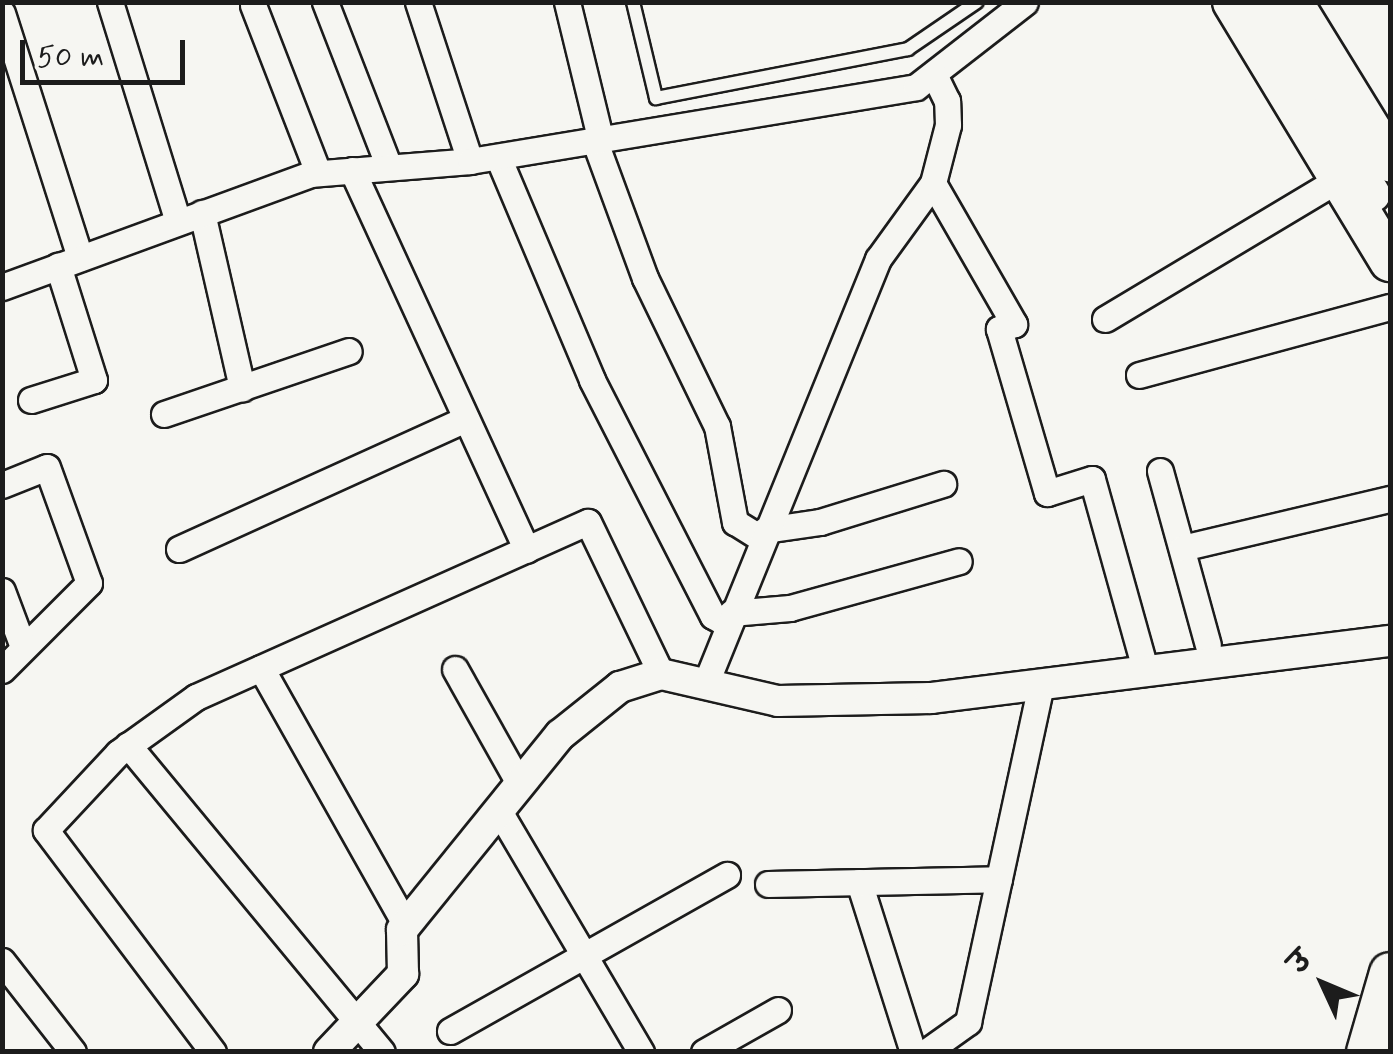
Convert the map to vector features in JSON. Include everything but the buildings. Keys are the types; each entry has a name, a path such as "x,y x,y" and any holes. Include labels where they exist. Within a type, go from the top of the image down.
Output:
{"main road":[{"path":"1234,2 1390,261"},
{"path":"1276,12 1390,161"},
{"path":"1276,12 1390,224"},
{"path":"1367,1052 1390,972"}],"street":[{"path":"110,2 190,218 242,388"},
{"path":"324,2 389,168"},
{"path":"418,2 470,162"},
{"path":"567,2 598,141 645,278 717,426 735,522 763,534 820,522 943,484"},
{"path":"2,287 318,173 470,162 916,87 1025,2"},
{"path":"252,5 318,173"},
{"path":"2,14 69,262 94,380 31,400"},
{"path":"705,685 763,534 878,260 932,183 948,126 947,101 934,74"},
{"path":"498,157 592,380 713,616 729,619 790,608 959,561"},
{"path":"352,170 527,550"},
{"path":"1105,319 1342,177"},
{"path":"932,183 1014,324 999,329 1047,493 1092,479 1146,672"},
{"path":"1139,375 1390,308"},
{"path":"164,414 348,351"},
{"path":"179,549 466,418"},
{"path":"2,486 47,467 89,584 2,670"},
{"path":"1160,471 1208,645"},
{"path":"1182,548 1390,499"},
{"path":"213,1052 46,830 128,745 196,697 588,522 660,674"},
{"path":"2,591 23,647"},
{"path":"406,925 560,736 620,687 660,674 778,701 931,698 1390,641"},
{"path":"261,668 406,925 403,974 329,1052"},
{"path":"454,669 520,785"},
{"path":"926,1052 968,1022 1040,685"},
{"path":"128,745 382,1052"},
{"path":"499,810 641,1052"},
{"path":"450,1030 727,875"},
{"path":"768,884 999,879"},
{"path":"859,882 913,1052"},
{"path":"2,961 73,1052"},
{"path":"704,1052 778,1010"}],"lane":[{"path":"633,2 656,98 908,49 977,2"}]}
